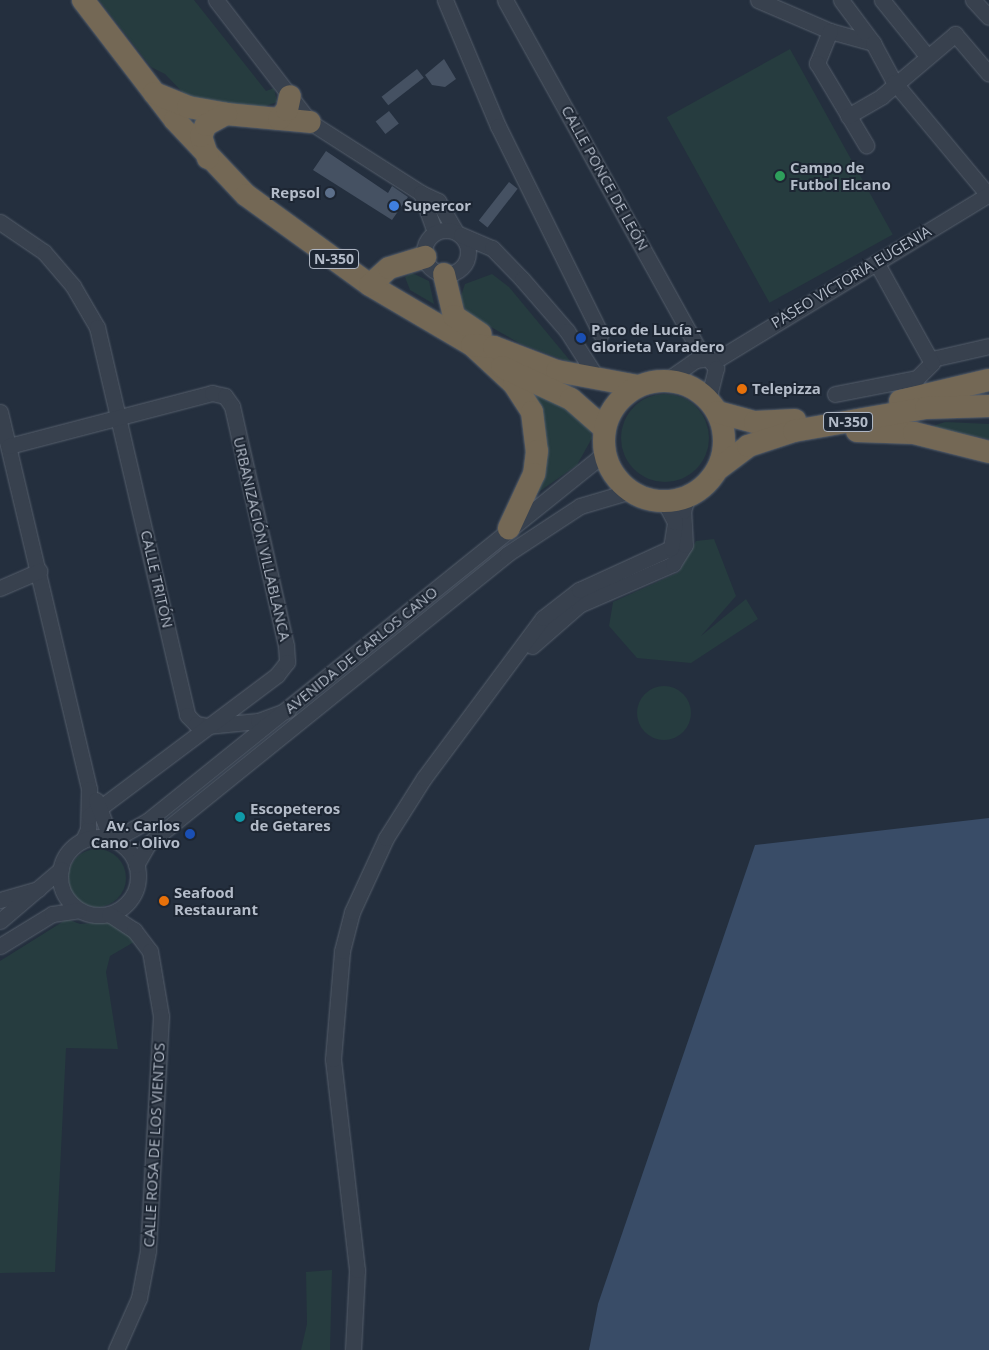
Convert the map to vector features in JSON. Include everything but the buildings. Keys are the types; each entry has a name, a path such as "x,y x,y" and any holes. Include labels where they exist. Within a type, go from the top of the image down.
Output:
{"highway":[{"name":"N-350","path":"84,0 153,93 208,158 246,195 370,284 571,399 604,430"},
{"path":"153,93 188,107 226,114 310,122"},
{"path":"279,119 287,110 290,96"},
{"path":"208,158 201,136 206,126 226,114"},
{"path":"370,284 389,268 425,257"},
{"path":"444,274 454,316 524,397 536,430 534,474 509,528"},
{"name":"N-350","path":"485,351 557,372 599,381 638,386 667,380 689,385 713,405 769,423 900,402 989,400"},
{"path":"900,402 989,380"},
{"name":"N-350","path":"631,492 614,475 605,453 604,430 616,404 638,386"},
{"path":"713,405 724,446 718,469"},
{"name":"N-350","path":"688,496 718,469 748,446 794,432 926,408 989,406"},
{"path":"794,432 914,433 989,452"},
{"path":"631,492 664,501 688,496"}],"street":[{"path":"216,0 310,122 421,193 438,201 468,247 467,261 458,271 444,274 431,269 425,257 426,243 435,232"},
{"path":"445,0 498,126 601,334"},
{"name":"CALLE PONCE DE LEÓN","path":"505,0 708,360"},
{"path":"841,0 873,43 894,82 988,194"},
{"path":"882,0 927,56"},
{"path":"973,0 989,18"},
{"path":"769,2 830,31 873,43"},
{"path":"830,31 817,63 866,145"},
{"path":"848,116 882,96 894,82 955,34 989,74"},
{"path":"421,193 435,232"},
{"name":"PASEO VICTORIA EUGENIA","path":"667,380 708,360 988,194"},
{"name":"CALLE TRITÓN","path":"0,222 44,252 73,286 97,327 121,420 187,715 196,724 207,726"},
{"path":"435,232 458,233 492,248 567,331 599,381"},
{"path":"835,394 917,378 928,370 932,359 876,262"},
{"path":"932,359 989,346"},
{"path":"708,360 716,376 713,405"},
{"name":"URBANIZACIÓN VILLABLANCA","path":"9,446 121,420 212,394 225,396 232,406 288,654 277,676 207,726 94,813"},
{"path":"0,412 39,570 94,813 112,839 127,849 136,865 137,883 130,900 109,914 63,910 39,920 0,946"},
{"name":"AVENIDA DE CARLOS CANO","path":"112,839 146,822 288,710 509,528 605,453"},
{"name":"AVENIDA DE CARLOS CANO","path":"136,865 148,844 342,692 507,554 580,506 631,492"},
{"path":"506,671 579,605 673,564 685,545 683,511 688,496"},
{"path":"354,1350 357,1270 333,1059 342,951 364,881 386,838 424,778 561,601 671,548 675,522 664,501"},
{"path":"0,588 39,570"},
{"path":"207,726 258,721 288,710"},
{"path":"0,921 40,889 61,869 68,852 83,840 94,813"},
{"path":"83,840 112,839"},
{"path":"61,869 66,896 79,910"},
{"path":"0,900 40,889"},
{"name":"CALLE ROSA DE LOS VIENTOS","path":"116,1350 139,1298 148,1251 161,992 156,968 142,938 130,900"},
{"name":"CALLE ROSA DE LOS VIENTOS","path":"109,914 142,938"}],"green space":[{"path":"99,0 194,0 266,91 274,88 277,102 263,107 190,100 165,74 151,67"},
{"name":"Campo de Futbol Elcano","path":"790,49 893,234 769,303 667,117"},
{"path":"412,273 429,281 434,304 410,290 405,277"},
{"path":"492,274 509,287 572,363 521,344 468,314 460,299 465,284"},
{"path":"524,387 557,399 590,429 592,438 577,465 536,494"},
{"path":"665,394 682,397 696,407 706,421 709,438 706,455 696,469 682,479 665,482 648,479 634,469 624,455 621,438 624,421 634,407 648,397"},
{"path":"945,422 989,424 989,439 930,427"},
{"path":"714,539 736,596 701,636 746,599 758,619 691,663 637,658 609,626 613,602 679,572 696,541"},
{"path":"659,686 669,686 679,690 687,698 691,713 687,728 679,736 669,740 659,740 649,736 641,728 637,718 637,708 641,698 649,690"},
{"path":"97,849 113,854 121,862 126,878 121,894 113,902 97,907 81,902 73,894 68,878 73,862 81,854"},
{"path":"67,919 80,924 116,921 134,942 110,956 106,972 118,1049 66,1048 55,1272 0,1273 0,961"},
{"path":"332,1270 330,1350 301,1350 307,1324 306,1272"}],"water":[{"path":"989,818 989,1350 589,1350 598,1304 755,845"}],"place":[{"name":"Campo de Futbol Elcano","path":"780,176"},
{"name":"Repsol","path":"330,193"},
{"name":"Supercor","path":"394,206"},
{"name":"Paco de Lucía - Glorieta Varadero","path":"581,338"},
{"name":"Telepizza","path":"742,389"},
{"name":"Escopeteros de Getares","path":"240,817"},
{"name":"Av. Carlos Cano - Olivo","path":"190,834"},
{"name":"Seafood Restaurant","path":"164,901"}]}
